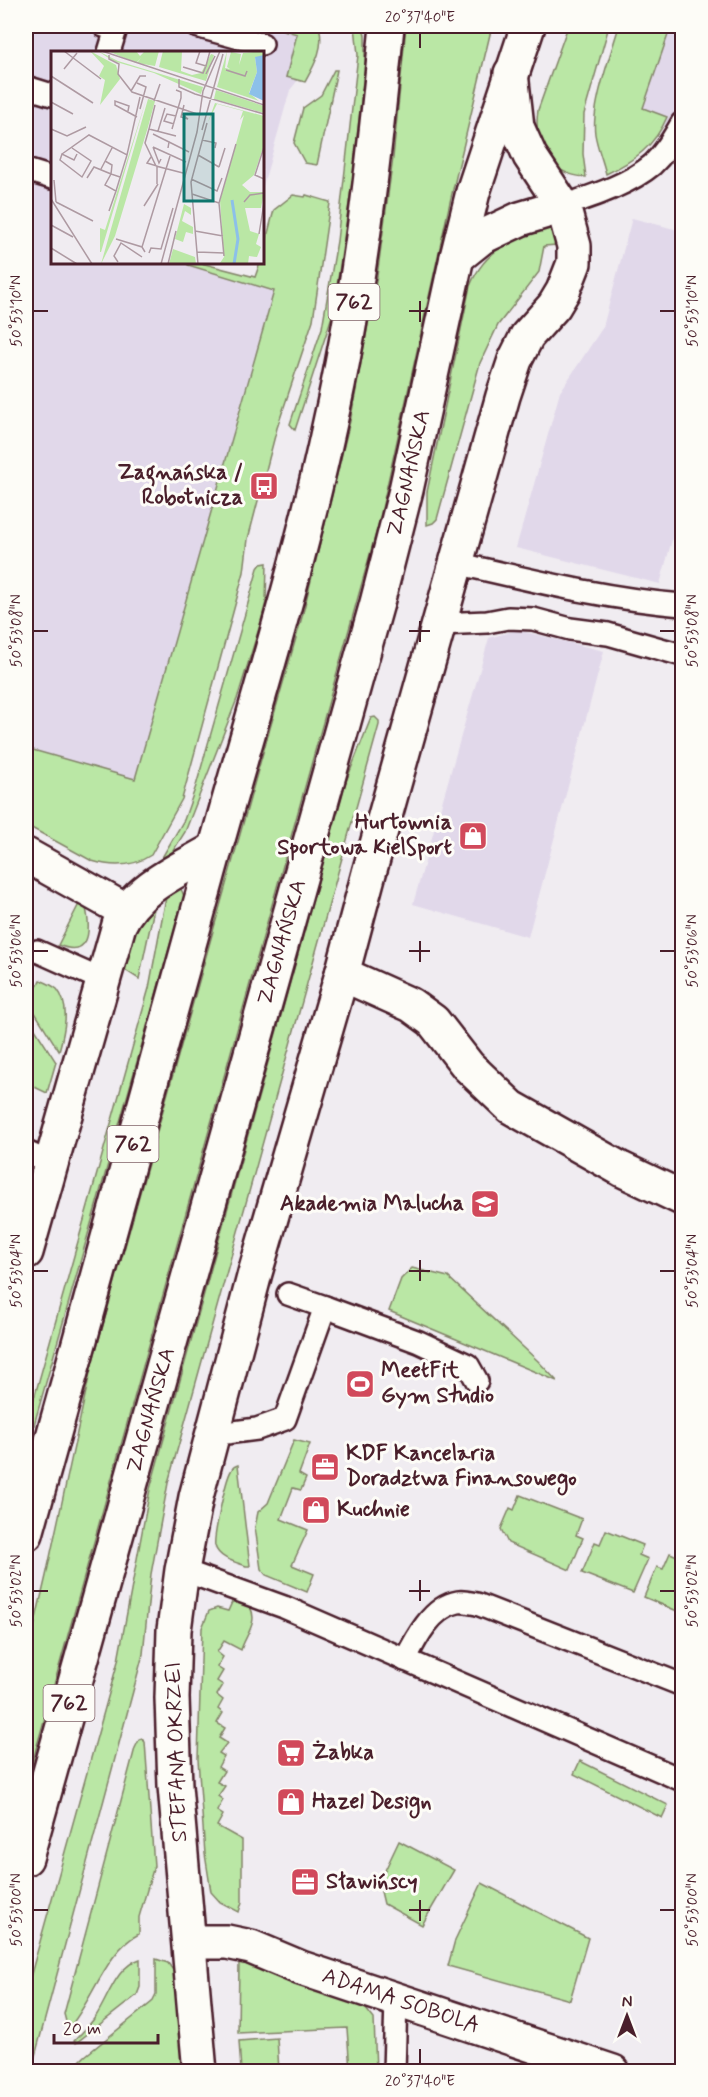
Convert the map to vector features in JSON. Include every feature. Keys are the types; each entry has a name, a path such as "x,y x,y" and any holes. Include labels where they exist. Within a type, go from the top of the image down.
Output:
{"street":[{"name":"762","path":"26,1523 293,574 329,428 358,280 375,154 387,26"},
{"name":"ZAGNAŃSKA","path":"26,1858 377,603 406,490 457,257 481,165 528,26"},
{"path":"211,1435 258,1262 342,974 515,360 527,336 554,306 563,291 574,263 574,246 563,206 530,156 517,127 511,73"},
{"path":"457,257 482,237 520,219 563,206"},
{"path":"26,1252 38,1158 102,980 118,925 126,911 147,889 215,849"},
{"path":"26,855 126,911"},
{"path":"342,974 411,1005 433,1021 468,1066 511,1107 621,1169 682,1198"},
{"name":"STEFANA OKRZEI","path":"200,2072 175,1786 172,1698 174,1630 182,1570 211,1435"},
{"name":"ADAMA SOBOLA","path":"189,1942 227,1942 251,1947 301,1968 613,2072"}],"lane":[{"path":"196,26 262,44"},
{"path":"109,51 112,27"},
{"path":"26,87 51,95"},
{"path":"563,206 603,192 651,166 669,146 682,123"},
{"path":"26,170 51,178"},
{"path":"456,563 566,588 645,602 682,605"},
{"path":"439,624 487,622 508,618 532,620 570,629 608,634 682,655"},
{"path":"37,951 102,980"},
{"path":"288,1294 419,1342 468,1365 477,1381"},
{"path":"211,1435 257,1429 285,1419 325,1307"},
{"path":"182,1570 284,1607 682,1780"},
{"path":"405,1660 419,1632 439,1612 458,1602 477,1604 682,1685"},
{"path":"394,2072 396,1999"}],"shaded area":[{"path":"26,26 270,26 297,34 286,76 298,80 290,90 264,182 264,51 51,51 51,264 188,264 274,290 135,779 26,748"},
{"path":"671,26 682,26 682,134 664,126 667,117 643,108"},
{"path":"632,218 682,231 682,503 660,584 516,548 560,392 603,327"},
{"path":"517,630 604,651 528,937 413,904 489,638"}],"green space":[{"path":"270,26 319,26 320,48 305,82 286,77 297,34"},
{"path":"355,26 363,27 365,62 353,176 333,313 295,430 290,424 322,328 337,241 358,55"},
{"path":"406,26 492,26 450,202 379,522 26,1785 26,1661 91,1368 302,617 351,417 377,276 393,158"},
{"path":"568,26 609,26 584,114 583,154 586,177 562,171 553,164 546,156 538,135 538,110"},
{"path":"619,26 671,26 643,108 667,117 656,136 642,152 626,164 606,174 595,134 596,109 602,80"},
{"path":"334,70 337,70 317,165 305,163 294,143 303,108 321,95"},
{"path":"293,195 305,197 306,195 330,202 313,320 277,428 248,539 244,572 182,799 151,855 137,862 122,865 92,861 26,825 26,748 135,779 274,291 188,264 205,264 255,277 260,264 264,264 264,248 274,210"},
{"path":"551,227 555,228 557,245 544,246 539,272 498,325 480,363 437,519 427,525 427,492 470,286 484,262 493,253 513,241"},
{"path":"267,563 266,602 237,699 185,832 173,851 160,861 184,820 196,786 258,568 261,564"},
{"path":"375,717 379,725 168,1483 151,1574 143,1654 31,2071 26,2071 26,1992 118,1661 150,1489 345,784 371,718"},
{"path":"181,889 184,896 26,1453 26,1427 149,988 167,892"},
{"path":"79,904 86,908 88,934 86,940 77,948 58,945"},
{"path":"155,904 139,979 125,970 124,965 135,932"},
{"path":"40,980 57,989 64,1003 65,1020 59,1051 29,1003"},
{"path":"26,1015 56,1062 47,1093 26,1083"},
{"path":"412,1268 448,1277 557,1381 389,1311 401,1279"},
{"path":"294,1440 310,1444 299,1474 306,1478 301,1490 293,1488 281,1519 308,1530 292,1565 314,1574 307,1592 266,1575 261,1569 255,1527 258,1512 268,1503"},
{"path":"238,1465 250,1566 224,1557 215,1546 226,1485 232,1469"},
{"path":"520,1495 582,1519 576,1535 583,1538 570,1570 508,1543 501,1529 510,1508 514,1510"},
{"path":"606,1530 643,1545 639,1555 648,1559 633,1593 582,1573 595,1542 600,1544"},
{"path":"670,1553 682,1558 682,1613 644,1597 657,1567 663,1569"},
{"path":"233,1600 250,1607 253,1618 241,1650 224,1641 217,1652 223,1657 217,1667 223,1671 217,1681 223,1685 217,1695 223,1700 218,1709 223,1713 217,1723 225,1728 219,1738 227,1743 219,1753 224,1756 218,1767 224,1771 217,1782 225,1786 218,1796 223,1800 217,1811 223,1815 217,1826 242,1840 242,1902 239,1912 220,1902 211,1892 205,1854 198,1759 202,1628 209,1611 217,1608 228,1611"},
{"path":"142,1739 145,1742 154,1866 139,1917 139,1934 118,1952 109,1964 68,2029 64,2014 135,1748"},
{"path":"580,1761 668,1805 662,1818 574,1774"},
{"path":"399,1841 454,1870 422,1925 384,1904 379,1883"},
{"path":"482,1883 588,1938 570,2000 448,1966 455,1940"},
{"path":"140,1959 140,1987 137,1995 76,2043 74,2041 96,2016 119,1975 125,1968"},
{"path":"156,1959 168,1963 175,1973 184,2071 69,2072 85,2056 152,2002 156,1994"},
{"path":"239,1963 362,2004 374,2019 376,2071 350,2071 347,2028 238,2033"},
{"path":"277,2038 279,2071 241,2071 239,2041"}],"place":[{"name":"Zagnańska / Robotnicza","path":"264,486"},
{"name":"Hurtownia Sportowa KielSport","path":"473,836"},
{"name":"Akademia Malucha","path":"485,1204"},
{"name":"MeetFit Gym Studio","path":"360,1384"},
{"name":"KDF Kancelaria Doradztwa Finansowego","path":"325,1467"},
{"name":"Kuchnie","path":"316,1510"},
{"name":"Żabka","path":"291,1753"},
{"name":"Hazel Design","path":"291,1802"},
{"name":"Sławińscy","path":"305,1882"}]}
